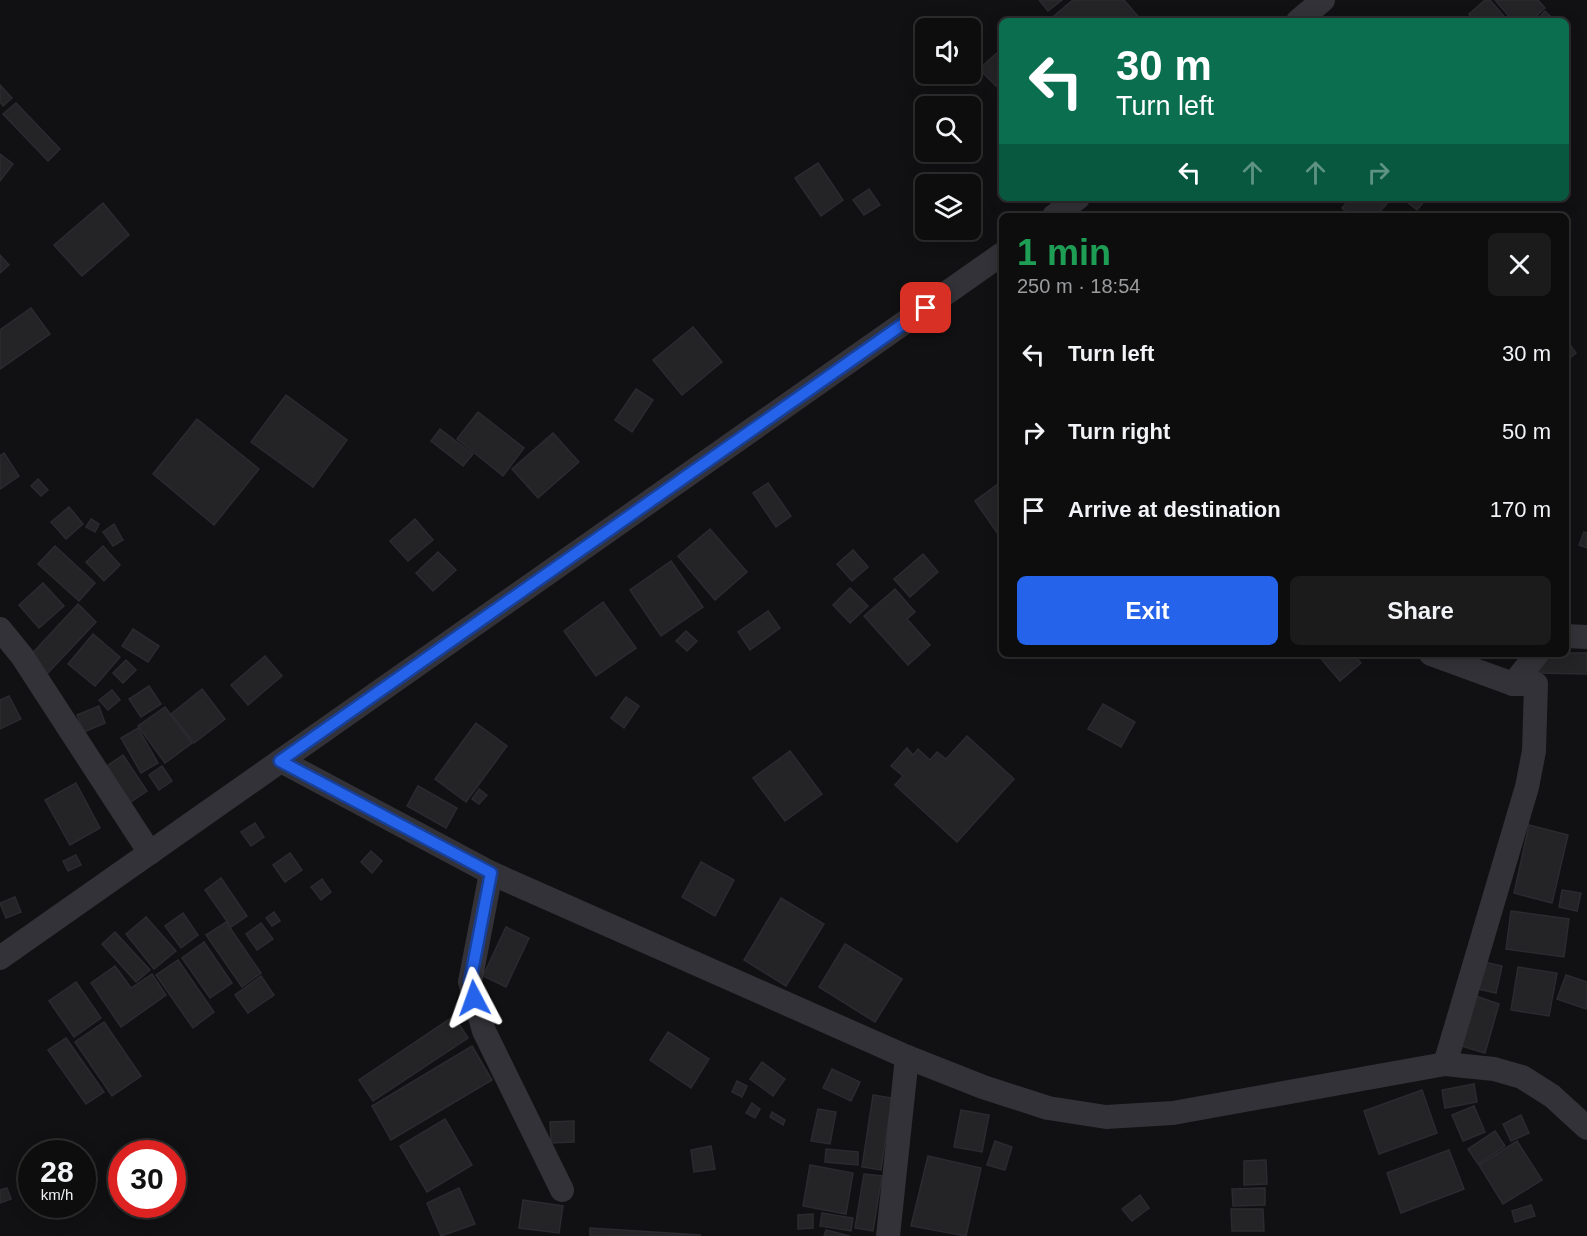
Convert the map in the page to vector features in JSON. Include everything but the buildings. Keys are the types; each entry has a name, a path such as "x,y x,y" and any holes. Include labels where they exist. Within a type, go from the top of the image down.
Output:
{"street":[{"path":"1058,213 1074,201"},
{"path":"0,958 999,256"},
{"path":"0,629 22,656 150,853"},
{"path":"1569,636 1587,637"},
{"path":"1439,657 1513,684 1536,684 1534,751 1527,787 1444,1064"},
{"path":"1513,684 1535,657"},
{"path":"280,761 491,873 906,1057 983,1087 1048,1108 1106,1118 1173,1113 1444,1064 1494,1069 1522,1077 1552,1096 1587,1128"},
{"path":"491,873 470,982 484,1031 562,1190"},
{"path":"888,1236 906,1057"}],"route":[{"path":"474,998 470,982 491,873 280,761 926,308"}]}
